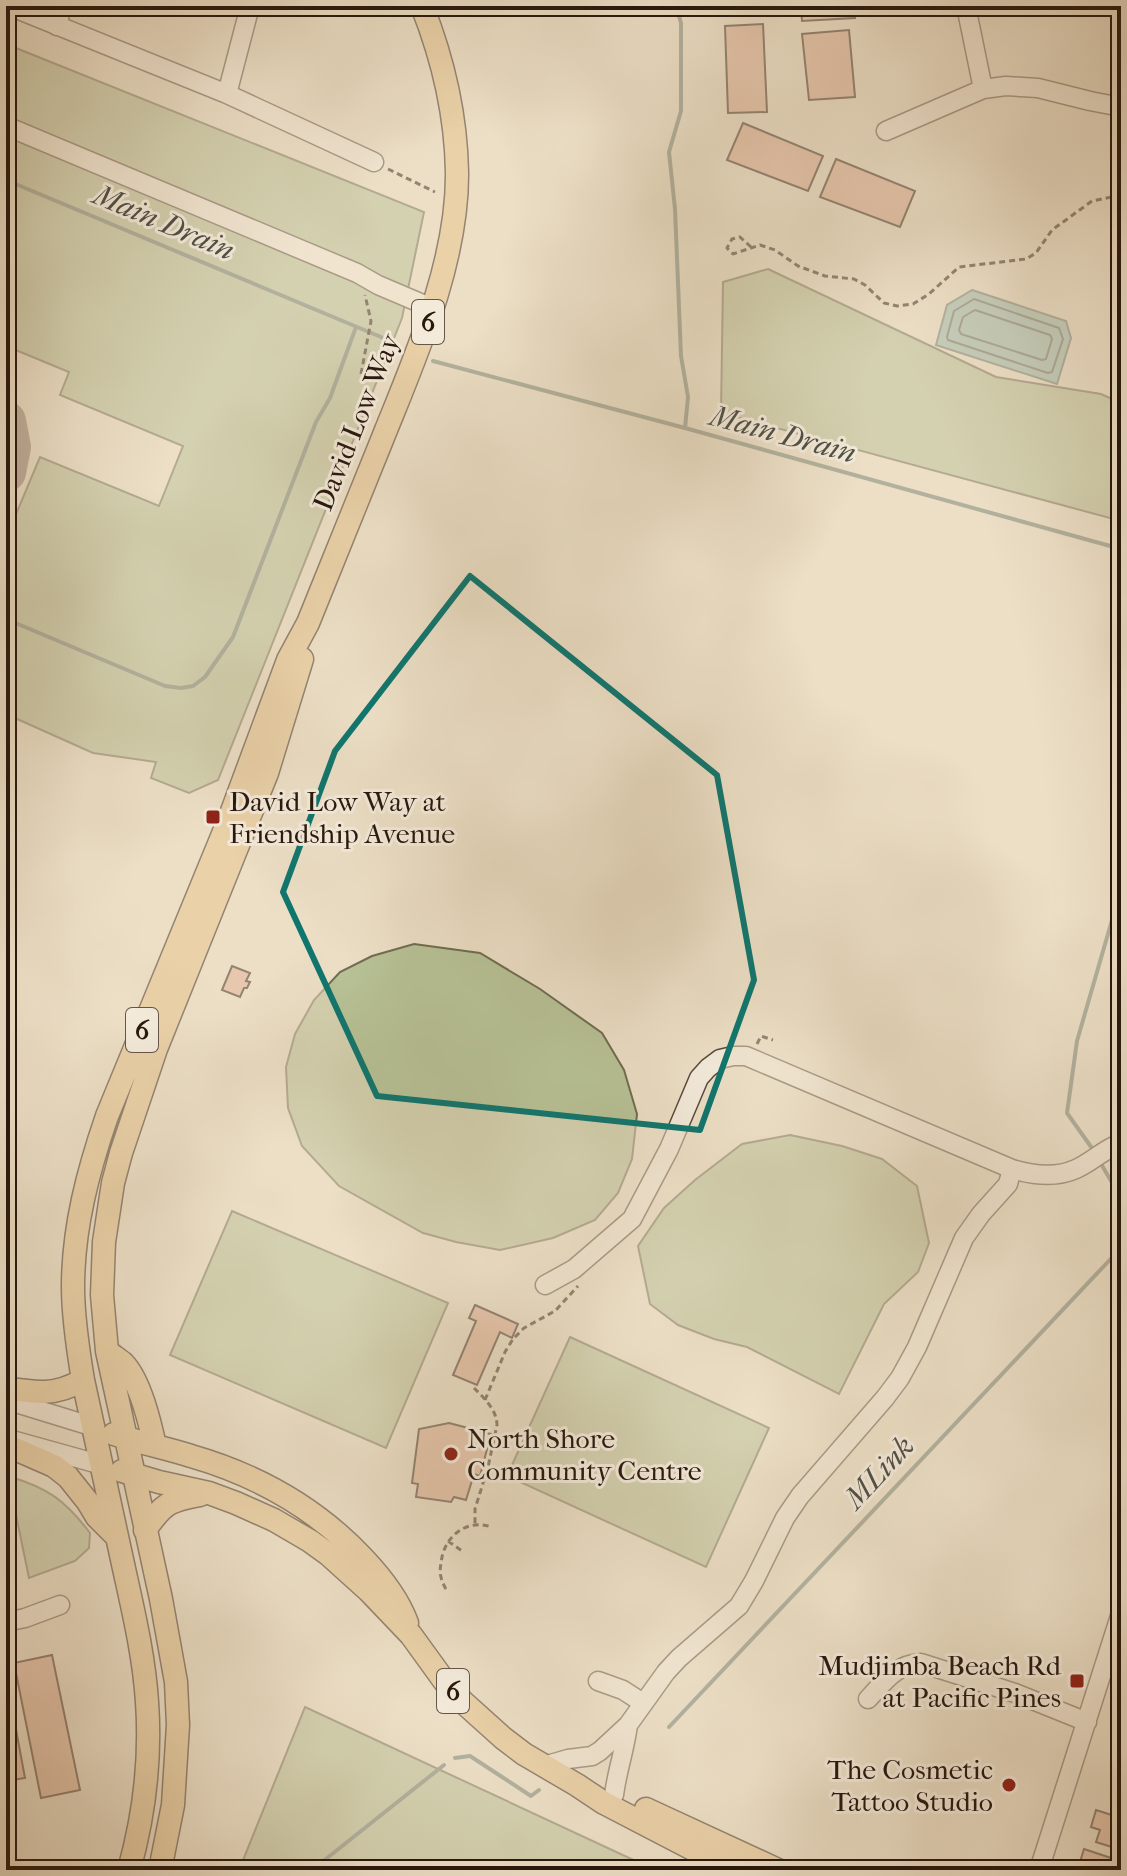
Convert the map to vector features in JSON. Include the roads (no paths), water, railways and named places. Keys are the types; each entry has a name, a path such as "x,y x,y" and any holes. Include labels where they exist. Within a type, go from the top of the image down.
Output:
{"main road":[{"name":"David Low Way","path":"129,1870 144,1794 148,1703 140,1642 83,1380 73,1287 81,1207 107,1116 301,663 308,623 409,373 432,308 454,214 457,173 451,107 433,35 422,6"},
{"name":"David Low Way","path":"160,1870 174,1791 178,1725 176,1682 107,1351 102,1269 108,1212 121,1153 258,769"},
{"path":"107,1351 125,1365 137,1387 155,1446"},
{"path":"6,1388 37,1393 58,1392 83,1380"},
{"path":"94,1427 155,1446"},
{"path":"6,1445 54,1466 68,1477 97,1517 118,1538"},
{"name":"6","path":"155,1446 244,1474 310,1511 370,1565 401,1607 411,1635"},
{"name":"6","path":"102,1465 209,1493 256,1511 310,1541 350,1572 411,1635 445,1682 503,1738 604,1803 733,1870"},
{"path":"145,1530 160,1510 173,1500 209,1493"},
{"name":"6","path":"577,1785 614,1795 778,1870"}],"street":[{"path":"9,6 227,94 374,162"},
{"path":"57,26 62,6"},
{"path":"227,94 250,6"},
{"path":"966,6 983,89"},
{"path":"886,131 983,89 1006,86 1038,88 1121,107"},
{"path":"6,126 357,273 432,308"},
{"path":"545,1285 574,1269 632,1219 669,1149 699,1078 720,1059 746,1056 1028,1174 1052,1175 1075,1170 1117,1144"},
{"path":"544,1766 592,1756 628,1725 679,1658 739,1606 785,1518 800,1496 900,1378 917,1347 964,1238 1008,1184 1012,1169"},
{"path":"6,1400 94,1427"},
{"path":"6,1438 102,1465"},
{"path":"6,1622 60,1605"},
{"path":"1039,1870 1121,1613"},
{"path":"868,1699 899,1668 910,1663 931,1664 1087,1722"},
{"path":"598,1681 623,1690 643,1703"},
{"path":"614,1795 628,1725"}],"water":[{"path":"972,290 1066,321 1071,338 1057,384 936,345 947,305"}],"waterway":[{"path":"676,6 681,23 681,111 669,152 675,209 681,356 688,397 685,428"},
{"name":"Main Drain","path":"6,180 393,342"},
{"path":"6,619 165,686 193,686 205,677 233,637 356,327"},
{"name":"Main Drain","path":"433,361 1121,549"},
{"name":"Main Drain","path":"1094,1151 1067,1113 1077,1041 1121,889"},
{"name":"Main Drain","path":"1100,1162 1121,1198"},
{"name":"MLink","path":"669,1727 1121,1248"},
{"name":"MLink","path":"455,1758 470,1756 531,1796 539,1790"},
{"name":"MLink","path":"312,1870 444,1765"}],"place":[{"name":"David Low Way at Friendship Avenue","path":"213,817"},
{"name":"North Shore Community Centre","path":"451,1454"},
{"name":"Mudjimba Beach Rd at Pacific Pines","path":"1077,1681"},
{"name":"The Cosmetic Tattoo Studio","path":"1009,1785"}]}
